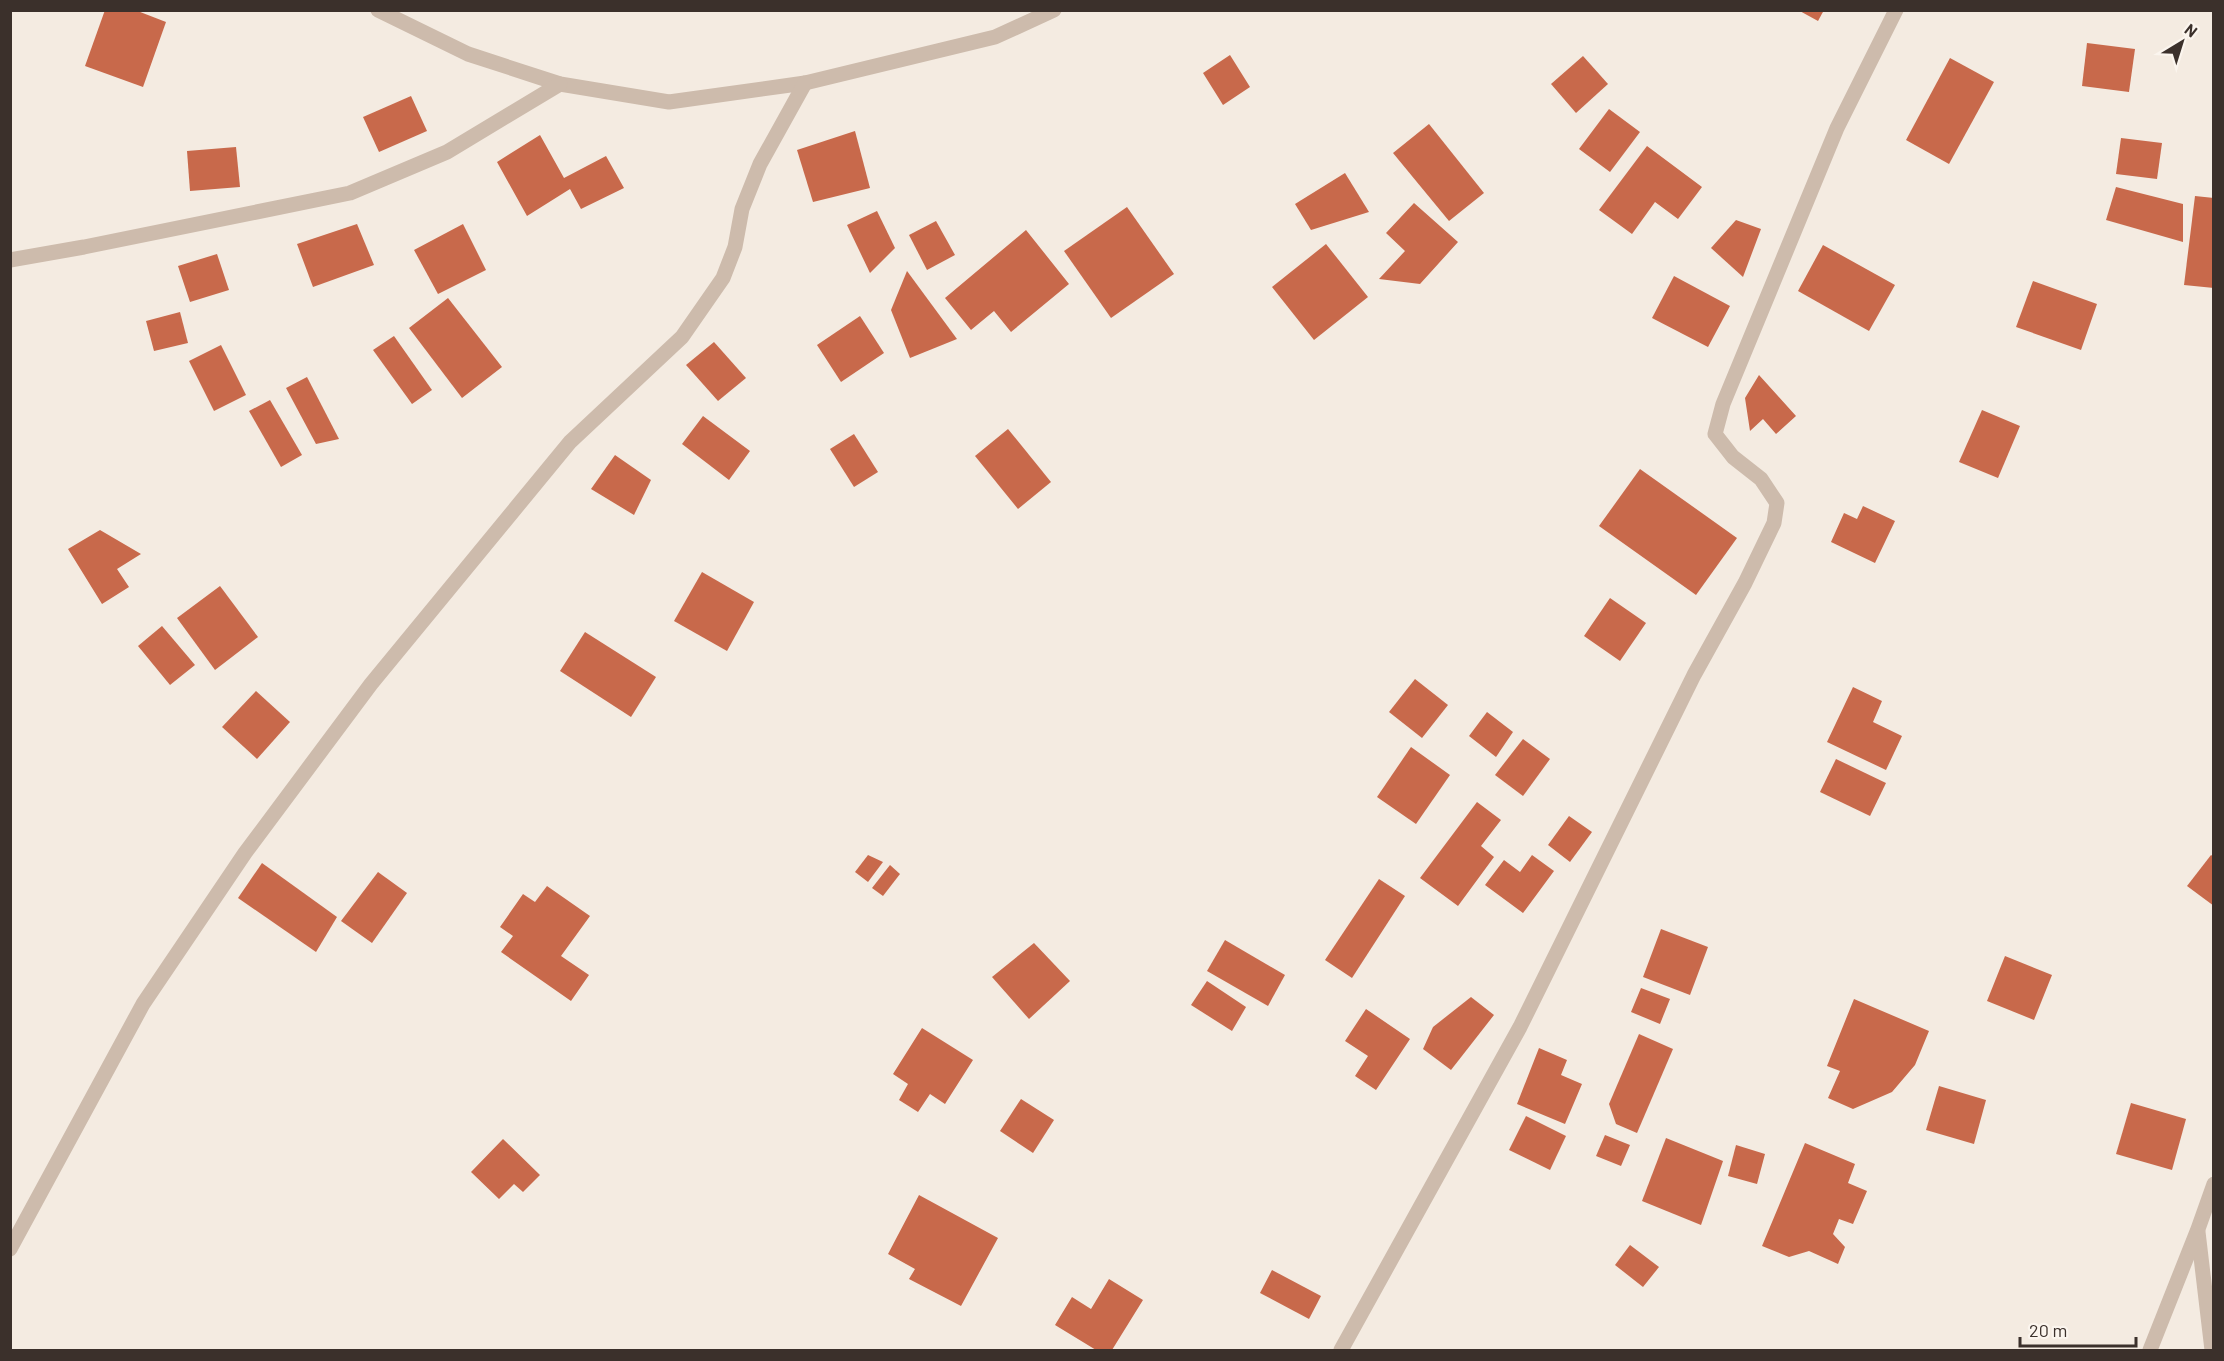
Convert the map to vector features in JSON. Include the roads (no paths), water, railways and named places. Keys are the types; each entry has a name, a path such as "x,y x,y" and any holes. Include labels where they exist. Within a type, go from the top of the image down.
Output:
{"street":[{"path":"378,10 468,54 560,84 669,102 805,83 995,37 1054,10"},
{"path":"1341,1350 1520,1026 1694,675 1745,583 1774,523 1777,502 1761,479 1733,457 1715,434 1723,404 1838,128 1896,10"},
{"path":"10,1249 143,1004 245,853 371,684 570,442 682,337 723,278 735,247 742,209 760,164 805,83"},
{"path":"10,260 96,245 350,193 447,152 560,84"},
{"path":"2150,1350 2214,1184"},
{"path":"2198,1229 2212,1350"}]}
